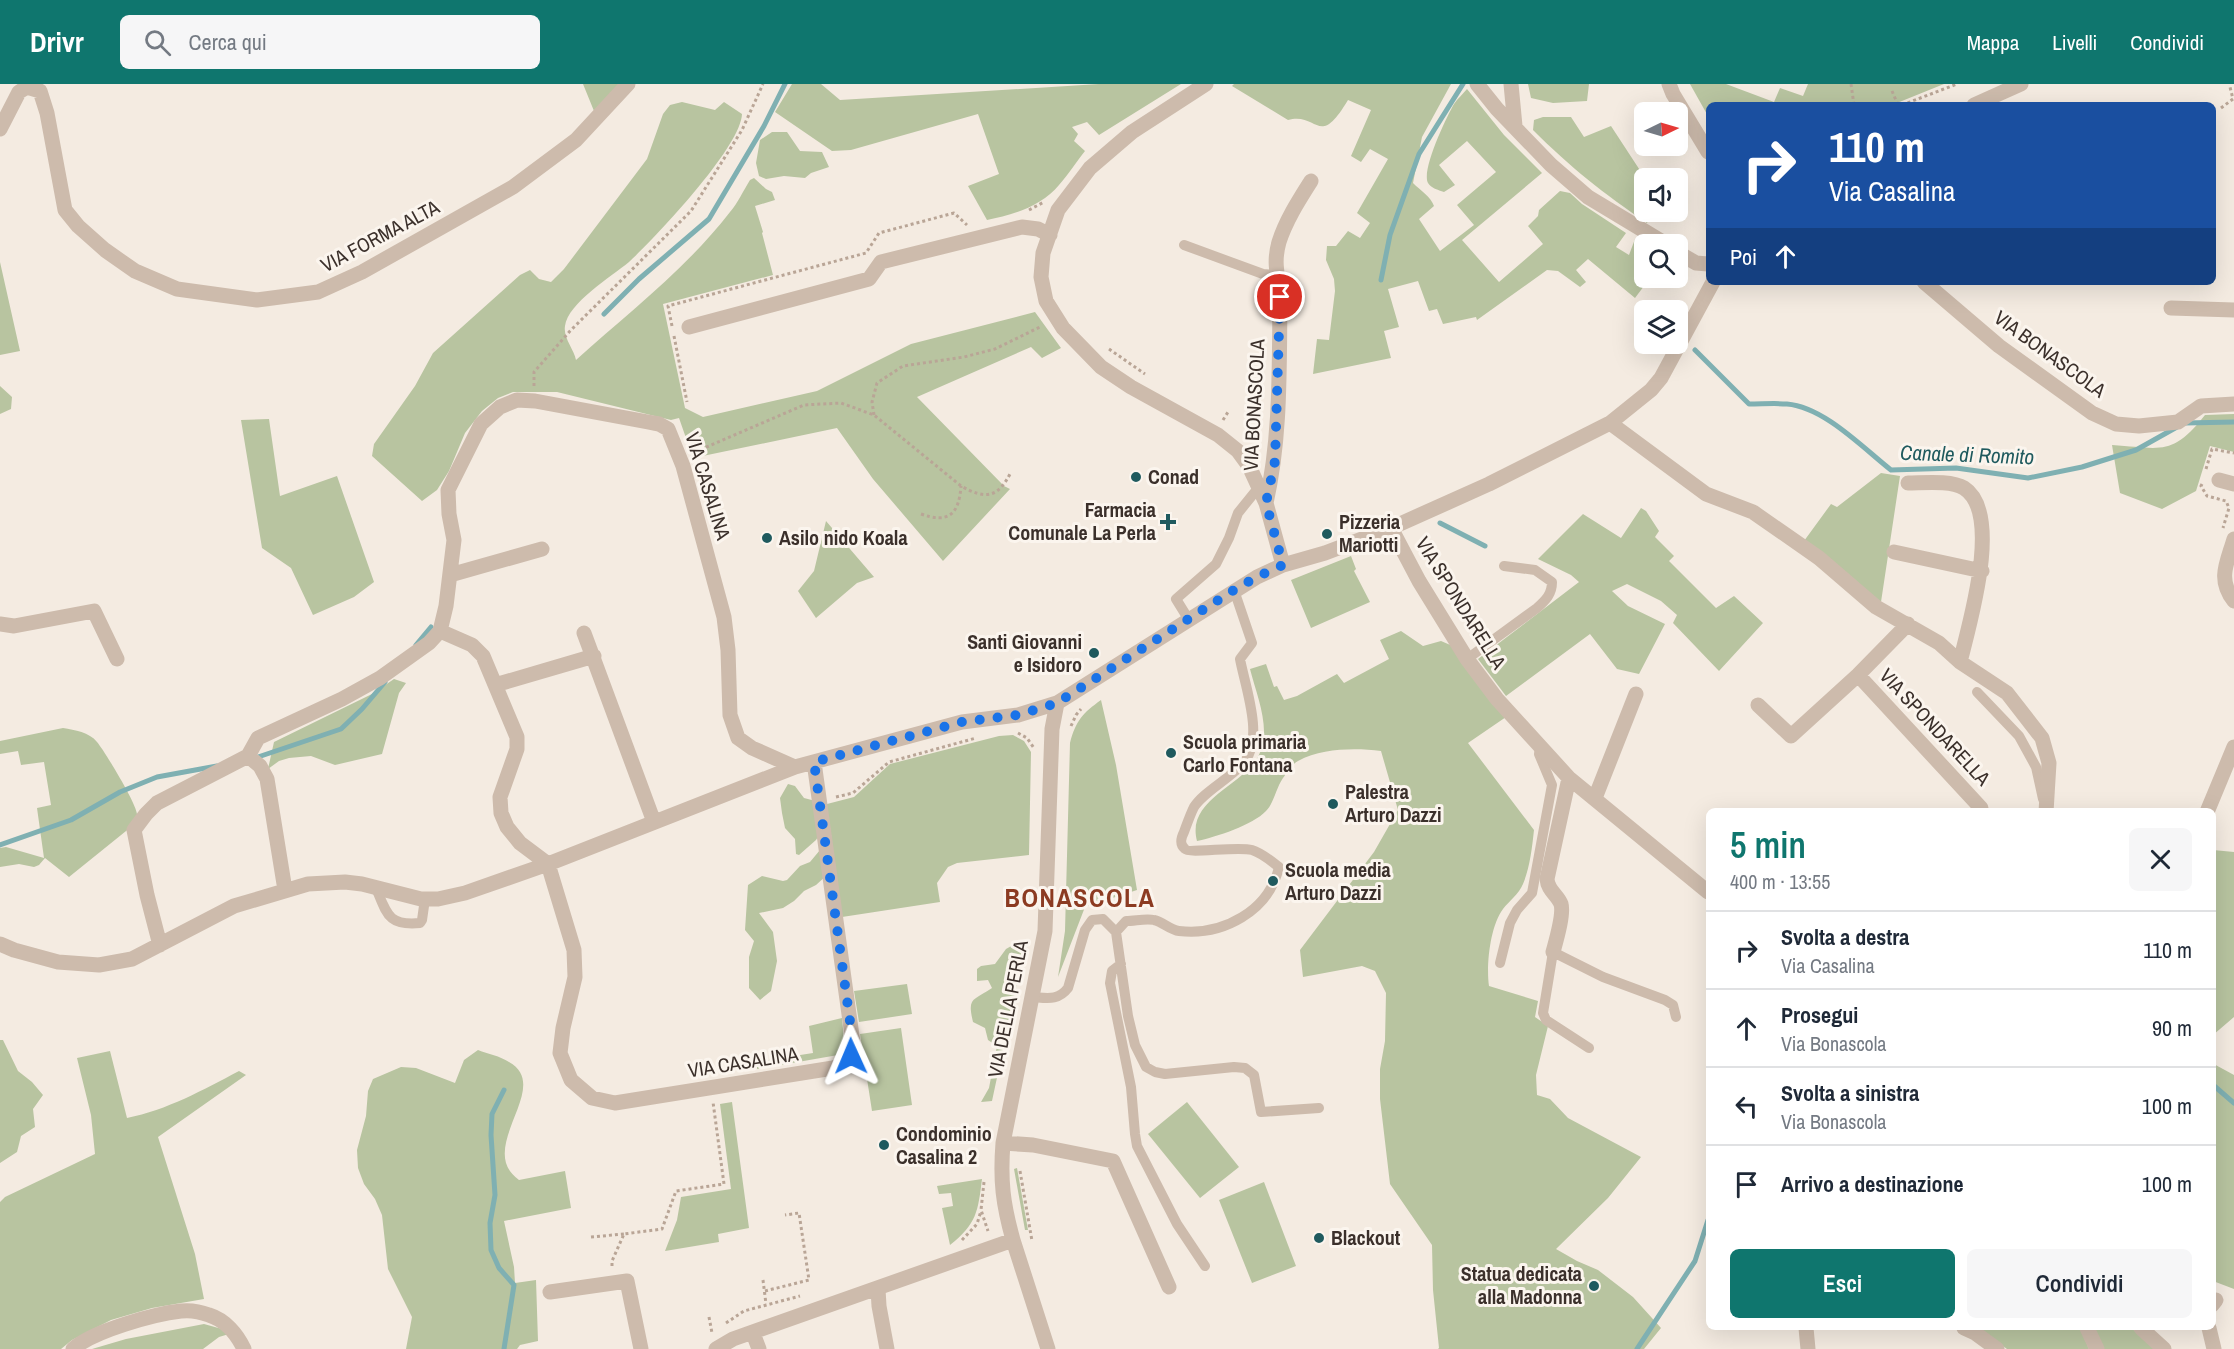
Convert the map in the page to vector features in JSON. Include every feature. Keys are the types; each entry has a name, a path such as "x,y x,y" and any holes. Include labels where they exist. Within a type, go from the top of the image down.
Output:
{"street":[{"name":"VIA FORMA ALTA","path":"0,129 19,92 27,87 40,91 47,114 65,210 78,226 105,250 135,271 177,289 257,300 318,292 362,272 484,204 513,187 576,140 628,84"},
{"path":"1206,84 1132,132 1090,168 1058,210 1043,253 1041,277 1046,301 1063,328 1101,367 1131,387 1218,435 1232,446 1249,466 1266,503"},
{"path":"1477,84 1497,109 1551,165 1588,197 1649,234"},
{"path":"1511,84 1515,126"},
{"path":"1669,84 1706,149"},
{"path":"1980,102 2014,85"},
{"name":"VIA BONASCOLA","path":"1283,565 1266,503 1275,461 1277,426 1280,297 1275,264 1279,242 1290,214 1311,181"},
{"path":"689,327 869,279 881,262 1022,227 1038,229 1050,235"},
{"path":"1688,258 1696,263 1706,264"},
{"path":"0,944 58,962 99,965 132,959 234,906 308,884 345,882 406,897 438,899 548,864 795,767 962,722 1018,715 1057,703 1257,577 1283,565 1325,553 1391,528 1489,484 1610,423 1651,390 1661,378 1711,285"},
{"name":"VIA BONASCOLA","path":"1928,285 1999,346 2092,413 2116,423 2139,426 2178,422 2201,406 2234,404"},
{"path":"2171,308 2234,310"},
{"name":"VIA CASALINA","path":"440,631 454,540 449,514 448,490 481,424 500,407 517,400 535,401 659,424 668,429 673,438 724,617 728,650 730,715 738,738 752,748 795,767"},
{"path":"1610,423 1706,494 1753,512 1819,558 1876,607 1939,643 1960,662 2007,693 2042,738 2049,763 2046,808"},
{"path":"2218,480 2234,484"},
{"path":"1908,483 1939,483 1962,487 1974,497 1982,524 1982,571 1960,662"},
{"name":"VIA SPONDARELLA","path":"1391,528 1419,581 1467,659 1497,699 1569,778 1706,890"},
{"path":"2228,535 2223,573 2227,592 2234,601"},
{"path":"450,575 543,549"},
{"path":"1894,552 1982,571"},
{"path":"0,624 14,626 94,611 117,659"},
{"path":"1758,705 1791,736 1858,675 1908,624"},
{"path":"160,945 134,830 157,803 248,756 258,738 342,699 380,678 429,643 440,631 472,645 483,656 517,737 517,749 500,797 501,813 507,827 520,843 548,864"},
{"path":"584,633 654,822"},
{"path":"495,685 594,656"},
{"name":"VIA SPONDARELLA","path":"1858,675 1978,808"},
{"path":"1594,798 1636,694"},
{"name":"VIA DELLA PERLA","path":"1048,1349 1003,1206 1001,1171 1009,1144 1046,931 1052,729 1057,703"},
{"path":"2209,808 2234,747"},
{"path":"248,756 260,766 267,779 285,890"},
{"name":"VIA CASALINA","path":"548,864 574,950 575,977 563,1028 560,1053 571,1080 592,1098 615,1103 711,1089 842,1065 851,1056 853,1043 814,762"},
{"path":"1553,952 1561,904 1548,887 1547,879 1569,778"},
{"path":"1009,1144 1033,1145 1113,1161 1169,1287"},
{"path":"714,1343 722,1344 1013,1240"},
{"path":"550,1292 627,1281 641,1349"},
{"path":"878,1288 887,1349"},
{"path":"73,1349 81,1341 129,1323 183,1311 208,1315 222,1322 231,1329 244,1349"},
{"path":"1806,1330 1808,1349"},
{"path":"1967,1330 1997,1349"},
{"path":"2088,1330 2097,1349"},
{"path":"2142,1330 2164,1349"},
{"path":"2209,1330 2214,1349"},
{"path":"753,1333 759,1349"}],"lane":[{"path":"1184,245 1263,274 1276,275"},
{"path":"1189,620 1176,599 1216,564 1238,513 1259,487"},
{"path":"1467,659 1537,608 1552,590 1552,582 1534,570 1504,566"},
{"path":"1116,932 1126,921 1154,920 1176,931 1191,932 1228,926 1250,914 1276,881 1279,867 1254,850 1220,848 1191,852 1185,850 1181,843 1196,805 1245,761 1252,748 1254,736 1252,721 1240,658 1252,643 1234,590"},
{"path":"1977,692 2019,736 2036,767 2045,808"},
{"path":"1500,963 1510,923 1517,910 1532,893 1552,784 1539,754 1540,746"},
{"path":"376,888 387,914 393,921 402,924 420,923 425,899"},
{"path":"1033,997 1052,999 1064,994 1068,988 1085,930 1092,920 1103,919 1116,932 1128,1016 1135,1045 1146,1067 1166,1074 1234,1067 1245,1068 1254,1075 1261,1112 1319,1108"},
{"path":"1589,1048 1546,1020 1543,1013 1553,952 1603,976 1665,1000 1673,1005 1676,1017"},
{"path":"1121,964 1112,971 1110,983 1131,1087 1137,1146 1177,1224 1205,1266"}],"path":[{"path":"535,401 534,372 570,331 691,211 742,130 763,84"},
{"path":"1851,84 1854,102"},
{"path":"1908,102 1957,84"},
{"path":"2221,108 2232,99 2230,87"},
{"path":"1892,91 1898,102"},
{"path":"874,415 872,402 877,382 903,366 995,350 1057,318"},
{"path":"1108,348 1154,379"},
{"path":"689,454 804,405 841,403 874,415 961,486 977,495 992,495 1004,486 1011,472"},
{"path":"1223,420 1228,412"},
{"path":"1215,415 1231,424"},
{"path":"2228,535 2229,508 2226,501 2206,496 2201,486 2212,450 2234,453"},
{"path":"921,514 934,518 945,518 954,513 960,501 961,486"},
{"path":"1069,729 1076,714 1084,706"},
{"path":"1015,732 1027,738 1035,750"},
{"path":"835,798 853,793 889,762 978,738"},
{"path":"591,1238 662,1229 676,1191 724,1184 711,1089"},
{"path":"1009,1144 1035,1257 1022,1262"},
{"path":"765,1292 809,1280 799,1213 785,1215"},
{"path":"615,1283 612,1261 624,1233"},
{"path":"763,1280 766,1304"},
{"path":"709,1317 714,1343"}],"green space":[{"path":"583,84 620,84 594,111"},
{"path":"792,84 821,84 840,100 1099,84 1181,84 1099,135 1087,122 1072,127 1078,134 1074,141 1085,151 1059,185 1036,204 987,220 968,186 999,174 978,114 851,150 832,151 775,112"},
{"path":"1234,84 1451,84 1422,137 1413,183 1433,203 1434,206 1419,219 1440,251 1474,225 1457,205 1496,172 1467,141 1439,165 1455,185 1444,192 1433,188 1428,183 1431,155 1454,104 1467,89 1504,135 1542,173 1462,240 1499,282 1543,244 1528,226 1538,216 1539,210 1560,191 1570,193 1582,204 1626,233 1616,247 1629,255 1634,242 1634,288 1642,288 1635,298 1588,259 1576,270 1586,282 1580,287 1558,271 1547,270 1477,320 1476,317 1443,324 1437,309 1429,311 1418,281 1388,289 1399,327 1384,331 1391,358 1313,374 1317,339 1329,340 1335,291 1334,279 1326,260 1327,246 1336,246 1348,231 1360,238 1370,223 1357,213 1388,159 1370,149 1361,162 1351,156 1371,110 1348,100 1330,123 1318,126 1298,119 1288,120 1232,86"},
{"path":"1528,84 1589,84 1587,101 1553,103 1531,98"},
{"path":"1690,84 1726,84 1774,102 1706,102 1706,112"},
{"path":"1808,84 1944,84 1899,102 1774,102 1780,88 1803,96"},
{"path":"682,102 715,110 724,102 742,114 738,129 713,169 676,213 629,262 591,291 574,308 568,317 565,330 576,360 695,253 733,208 750,180 754,178 772,192 775,200 755,206 773,275 663,304 685,408 703,417 817,391 911,344 1035,312 1061,348 1042,358 1031,347 917,397 1004,486 1010,489 943,561 873,479 837,428 693,458 679,418 671,420 557,392 513,392 498,398 482,411 465,433 449,471 437,490 422,501 372,456 374,444 415,386 433,353 520,275 530,270 539,279 551,282 564,269 647,159 663,114 670,105"},
{"path":"1543,117 1571,117 1584,137 1611,126 1638,168 1634,168 1634,214 1588,180 1533,130 1534,120"},
{"path":"772,132 787,132 800,151 822,152 829,167 811,173 805,178 784,176 766,179 759,176 756,163 760,140"},
{"path":"0,262 20,351 0,355"},
{"path":"0,386 12,397 11,409 0,414"},
{"path":"2234,414 2234,452 2210,446 2196,491 2162,509 2120,493 2112,445 2164,447 2183,438 2205,415"},
{"path":"269,419 280,496 337,476 374,582 354,597 313,615 291,568 262,548 241,420"},
{"path":"1881,473 1900,476 1881,602 1804,541 1831,504 1837,507"},
{"path":"1641,508 1646,511 1659,531 1655,537 1674,556 1669,561 1716,608 1734,596 1763,623 1719,671 1673,623 1677,615 1661,601 1627,584 1612,591 1628,606 1665,624 1639,674 1617,669 1590,634 1506,696 1478,659 1579,582 1571,575 1538,559 1583,514 1621,538"},
{"path":"826,521 874,577 857,583 816,618 798,591 814,571"},
{"path":"1351,556 1356,569 1354,571 1370,602 1311,628 1291,580"},
{"path":"1401,631 1423,646 1441,641 1455,647 1506,717 1468,743 1534,830 1529,864 1523,884 1503,909 1495,925 1489,957 1489,986 1538,1001 1535,1017 1548,1026 1536,1075 1537,1095 1550,1099 1568,1118 1641,1157 1608,1198 1556,1249 1598,1270 1633,1297 1661,1328 1644,1349 1438,1349 1432,1245 1390,1184 1380,1099 1386,993 1375,971 1362,966 1303,977 1300,950 1374,852 1398,810 1381,751 1339,750 1298,761 1283,778 1271,804 1260,816 1234,830 1197,841 1196,826 1201,813 1210,802 1246,771 1256,760 1262,747 1263,718 1250,669 1266,664 1274,687 1277,686 1284,700 1297,696 1337,674 1344,683 1389,659 1380,640"},
{"path":"394,679 406,683 399,693 382,754 335,765 311,756 289,758 279,761 268,769 274,742 372,694"},
{"path":"1101,700 1116,765 1137,890 1085,907 1058,977 1065,931 1070,743 1081,718"},
{"path":"63,728 86,734 97,742 132,801 136,810 136,820 131,827 69,877 45,858 34,867 19,864 0,867 0,848 6,847 44,858 37,808 51,805 44,762 21,765 18,751 0,754 0,741"},
{"path":"1013,735 1024,741 1031,752 1029,855 957,863 948,867 937,883 940,902 842,917 827,875 783,908 759,913 773,932 777,961 771,991 760,1000 749,988 749,957 754,941 745,930 748,885 762,876 787,880 800,866 810,862 820,850 832,842 829,820 816,840 799,855 796,854 795,839 785,828 780,798 788,784 795,786 804,798 827,804 854,797 890,764 999,736"},
{"path":"2216,850 2234,852 2234,1017 2216,1032"},
{"path":"1013,945 1025,947 992,1101 981,1102 989,1088 997,1046 988,1040 985,1028 973,1022 971,1004 992,988 988,980 977,981 977,969 981,966 995,964 1006,949"},
{"path":"907,984 912,1014 859,1022 854,991"},
{"path":"842,1018 843,1042 838,1055 757,1069 756,1062 813,1053 809,1026"},
{"path":"901,1028 912,1105 872,1111 860,1034"},
{"path":"0,1040 3,1040 18,1071 43,1095 33,1109 35,1127 21,1136 17,1152 0,1163"},
{"path":"478,1050 509,1062 521,1073 523,1086 520,1102 508,1135 505,1152 507,1167 519,1180 565,1171 571,1208 504,1221 514,1267 515,1283 536,1280 538,1341 520,1345 517,1349 406,1349 412,1317 388,1269 382,1215 375,1199 364,1184 358,1168 357,1150 366,1116 368,1091 373,1079 401,1067 416,1068 455,1083 464,1060"},
{"path":"110,1051 127,1118 171,1105 239,1071 246,1075 158,1137 195,1254 204,1299 152,1308 111,1320 72,1340 61,1349 0,1349 0,1202 5,1197 95,1154 91,1115 77,1058"},
{"path":"2216,1065 2234,1075 2234,1289 2216,1282"},
{"path":"732,1102 749,1228 718,1234 719,1242 665,1251 677,1220 681,1197 731,1189 720,1104"},
{"path":"1187,1102 1239,1167 1200,1198 1148,1134"},
{"path":"1017,1168 1028,1230 1025,1230 1014,1169"},
{"path":"982,1179 975,1216 966,1230 950,1245 942,1208 953,1206 951,1193 939,1194 937,1186"},
{"path":"1264,1182 1296,1266 1252,1283 1219,1200"},
{"path":"204,1324 222,1329 229,1334 219,1337 203,1349 92,1349 126,1339"},
{"path":"1981,1330 2081,1330 2089,1349 2007,1349"},
{"path":"2095,1330 2134,1330 2158,1349 2104,1349"}],"waterway":[{"path":"604,314 639,279 709,219 764,126 785,84"},
{"path":"1381,280 1390,235 1419,154 1463,84"},
{"name":"Canale di Romito","path":"1695,350 1749,404 1787,404 1815,412 1829,420 1891,470 1956,468 2028,478 2082,467 2136,450 2177,427"},
{"name":"Canale di Romito","path":"2185,423 2234,422"},
{"path":"1440,523 1485,546"},
{"path":"416,645 431,627"},
{"path":"255,758 341,729 385,682"},
{"path":"0,845 71,820 120,792 157,777 217,766"},
{"path":"2216,1087 2234,1103"},
{"path":"504,1090 492,1114 495,1195 490,1223 491,1250 499,1268 514,1285 504,1349"},
{"path":"1637,1349 1695,1261 1706,1226"}],"place":[{"name":"Conad","path":"1136,477"},
{"name":"Farmacia Comunale La Perla","path":"1168,522"},
{"name":"Pizzeria Mariotti","path":"1327,534"},
{"name":"Asilo nido Koala","path":"767,538"},
{"name":"Santi Giovanni e Isidoro","path":"1094,653"},
{"name":"Scuola primaria Carlo Fontana","path":"1171,753"},
{"name":"Palestra Arturo Dazzi","path":"1333,804"},
{"name":"Scuola media Arturo Dazzi","path":"1273,881"},
{"name":"Condominio Casalina 2","path":"884,1145"},
{"name":"Blackout","path":"1319,1238"},
{"name":"Statua dedicata alla Madonna","path":"1594,1286"}],"district":[{"name":"BONASCOLA","path":"1080,898"}],"route":[{"path":"851,1056 853,1043 814,762 962,722 1018,715 1057,703 1234,590 1283,565 1266,503 1275,461 1280,297"}]}
